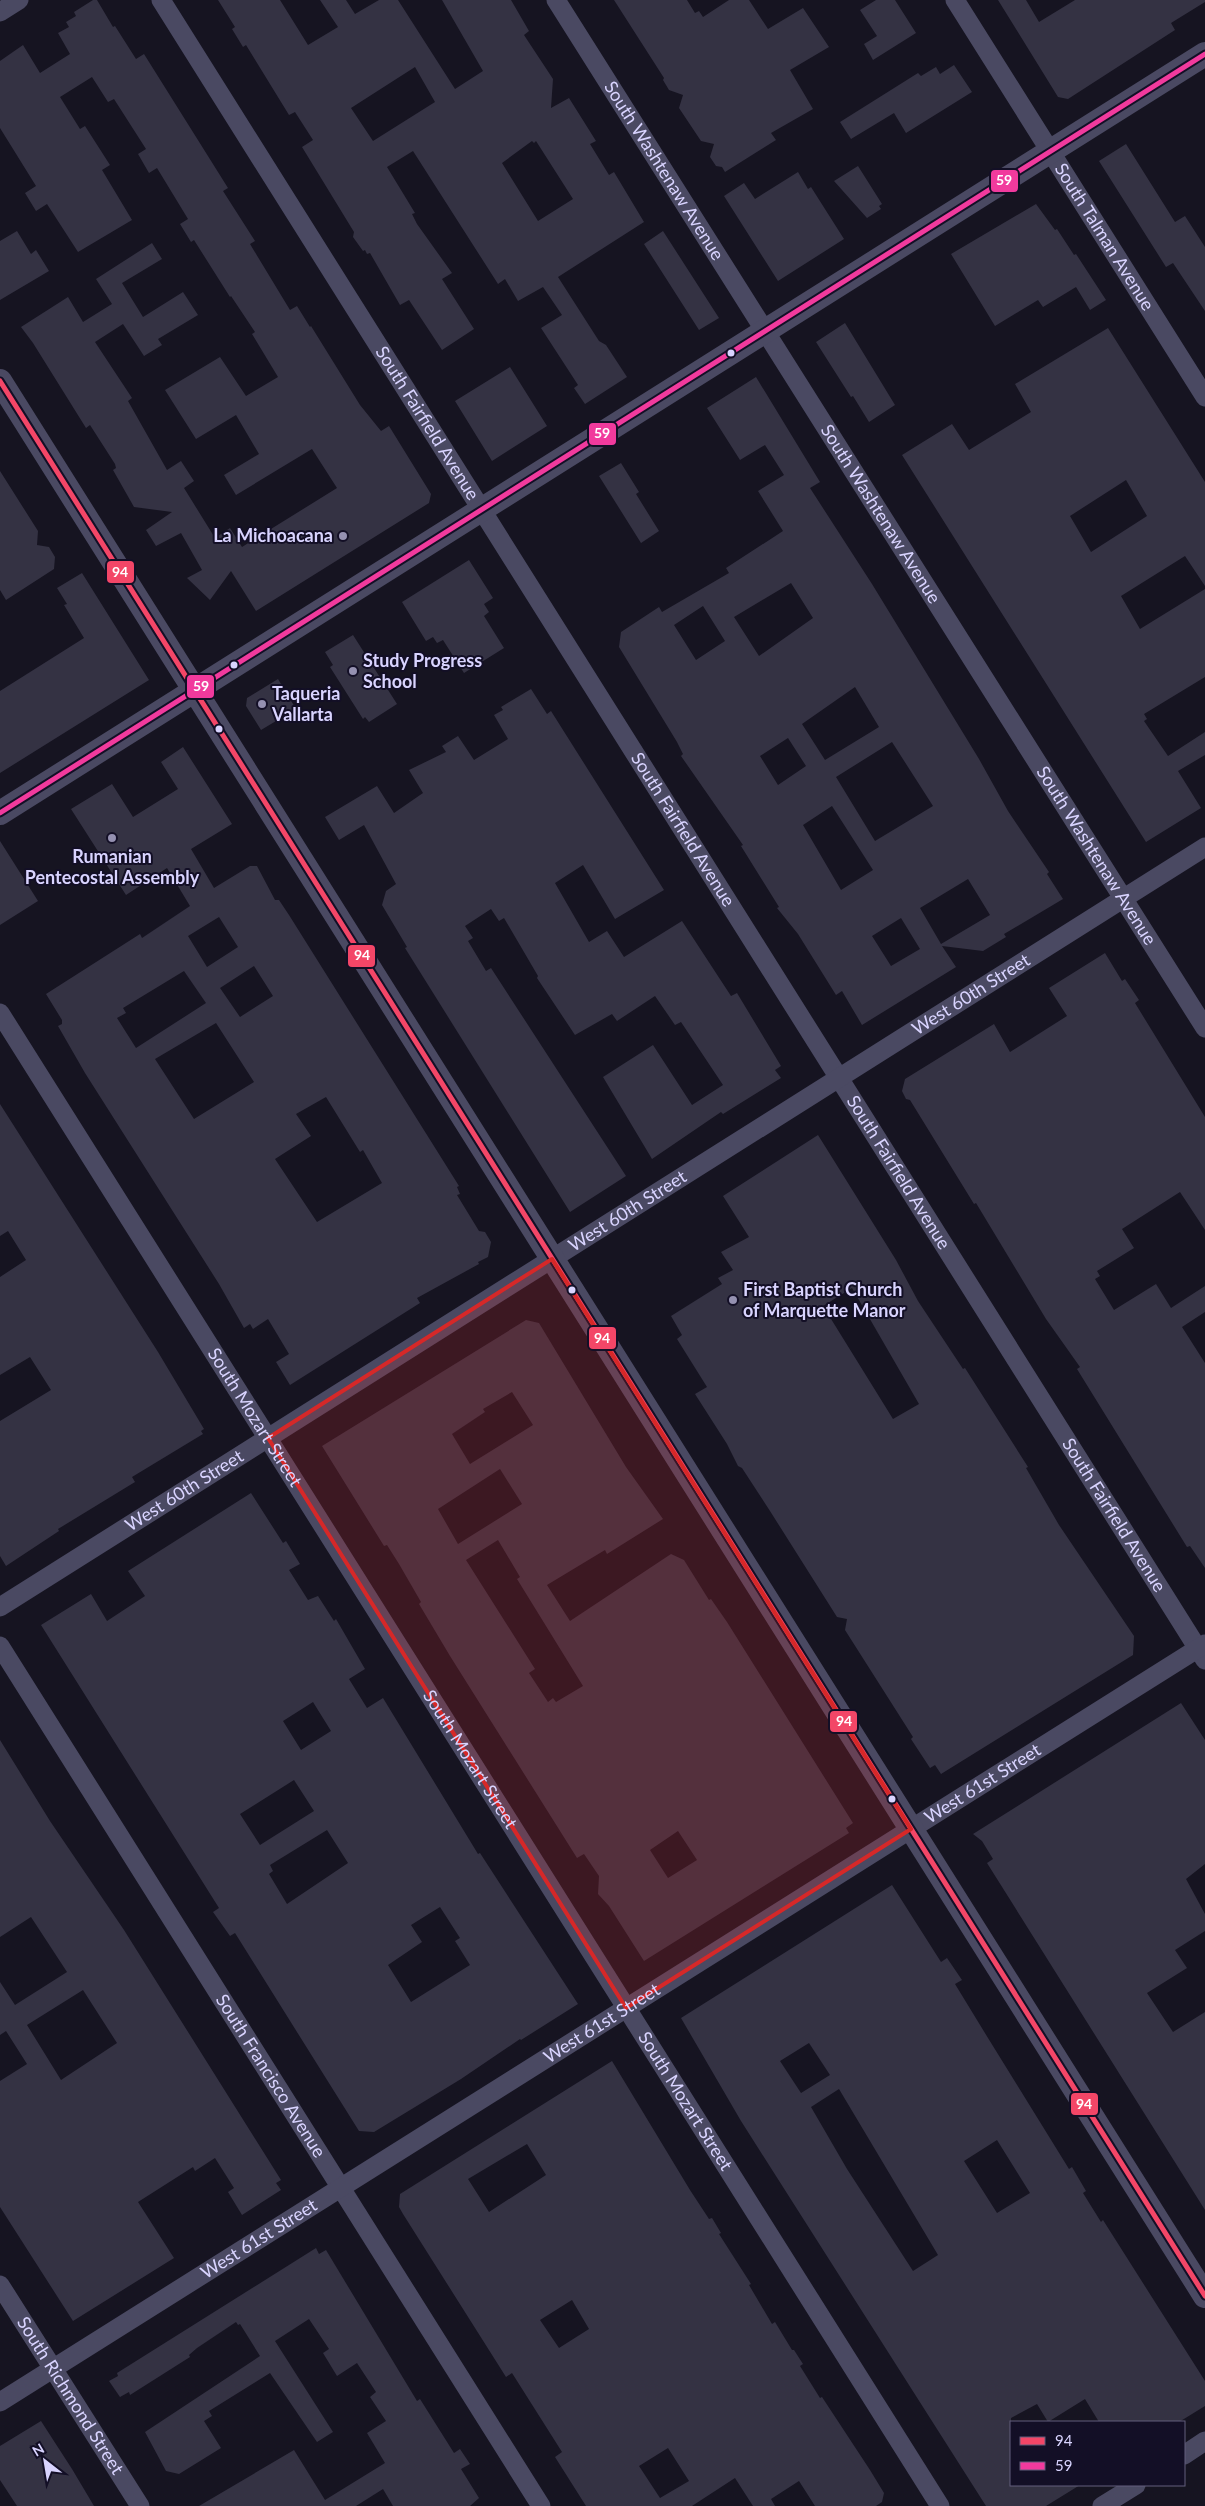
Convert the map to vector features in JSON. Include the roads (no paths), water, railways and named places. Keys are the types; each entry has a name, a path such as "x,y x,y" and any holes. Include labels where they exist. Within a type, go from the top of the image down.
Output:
{"street":[{"path":"0,12 19,0"},
{"name":"South Fairfield Avenue","path":"161,0 1202,1651"},
{"name":"South Washtenaw Avenue","path":"556,0 1205,1028"},
{"name":"South Talman Avenue","path":"955,0 1205,397"},
{"path":"0,813 1205,54"},
{"path":"0,381 1205,2296"},
{"name":"West 60th Street","path":"0,1607 1205,847"},
{"name":"South Mozart Street","path":"0,1013 940,2506"},
{"name":"South Francisco Avenue","path":"0,1646 541,2506"},
{"name":"West 61st Street","path":"0,2402 911,1829 1202,1651"},
{"name":"South Richmond Street","path":"0,2285 140,2506"},
{"path":"1185,2454 1205,2441"},
{"path":"1102,2506 1134,2486"}],"place":[{"name":"La Michoacana","path":"343,536"},
{"name":"Study Progress School","path":"353,671"},
{"name":"Taqueria Vallarta","path":"262,704"},
{"name":"Rumanian Pentecostal Assembly","path":"112,838"},
{"name":"First Baptist Church of Marquette Manor","path":"733,1300"}]}
